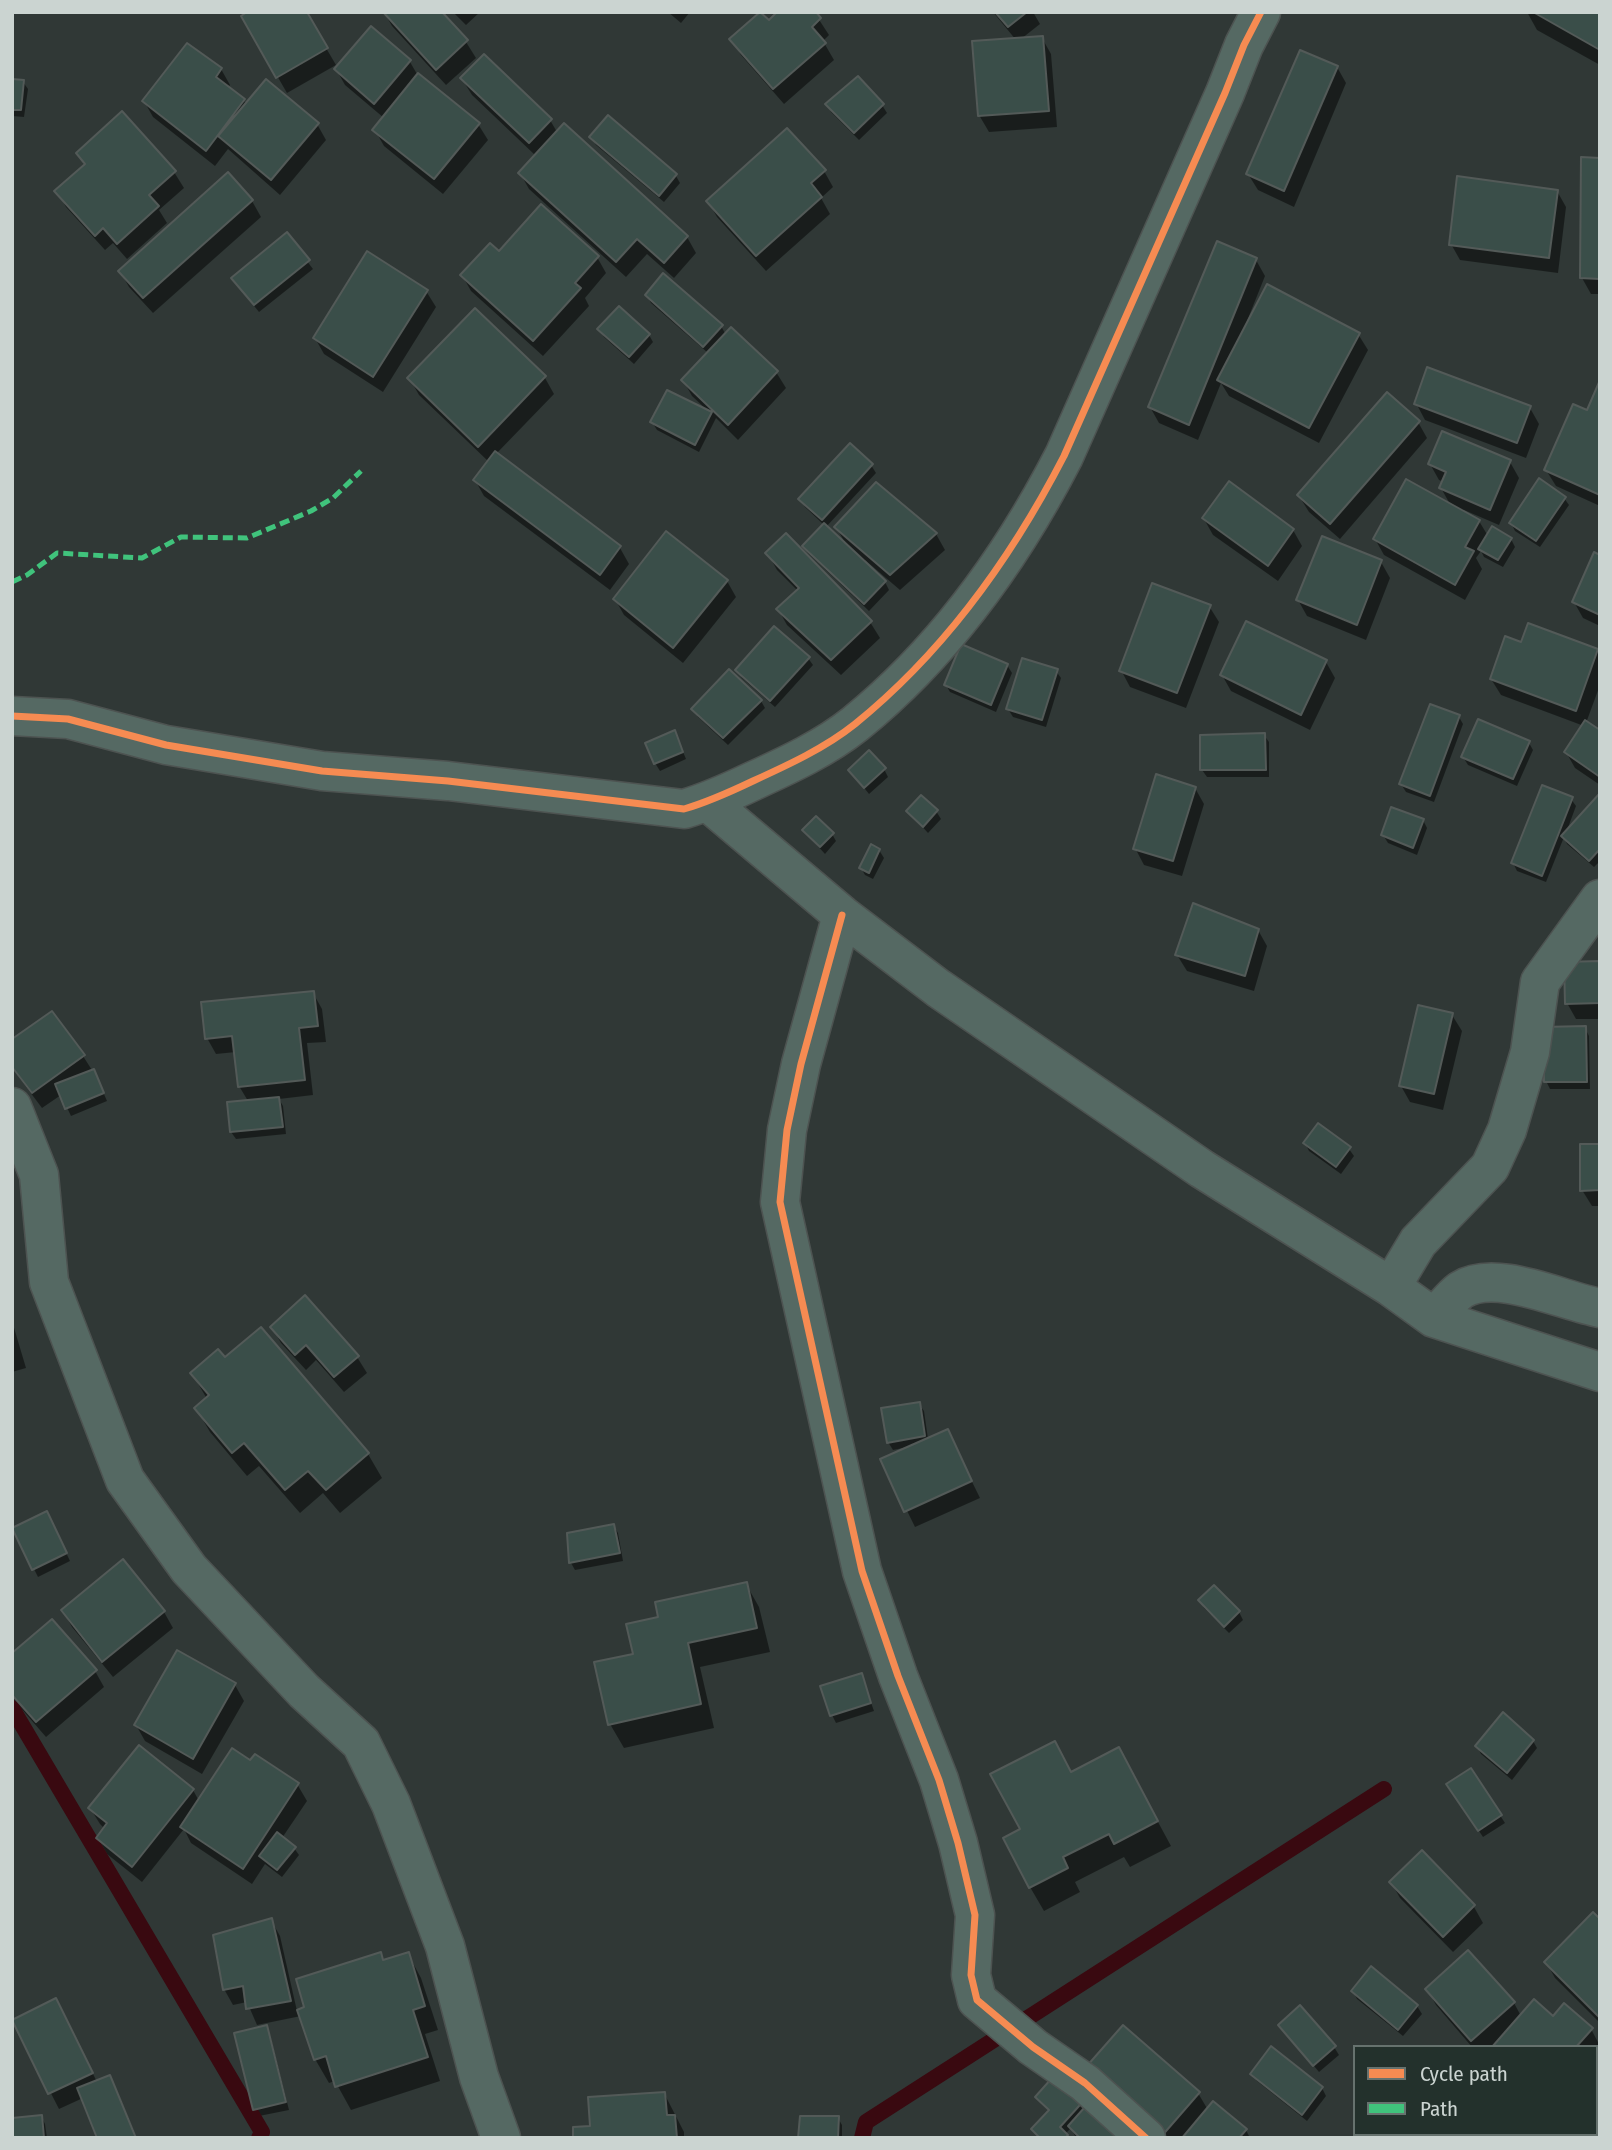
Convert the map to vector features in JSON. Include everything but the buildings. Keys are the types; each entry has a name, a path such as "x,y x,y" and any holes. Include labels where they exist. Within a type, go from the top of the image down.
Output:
{"street":[{"path":"12,716 68,719 166,745 322,771 448,781 684,809 708,802 809,755 854,725 916,669 977,597 1038,507 1064,456 1244,45 1261,12"},
{"path":"708,802 842,915 938,988 1202,1169 1391,1287 1434,1318 1600,1371"},
{"path":"1391,1287 1418,1242 1490,1167 1507,1130 1530,1052 1540,982 1600,899"},
{"path":"842,915 801,1064 787,1130 780,1202 862,1571 898,1676 939,1780 958,1843 975,1915 971,1975 977,2000 1033,2047 1086,2083 1146,2138"},
{"path":"12,1107 39,1175 49,1282 125,1480 189,1569 304,1691 361,1743 391,1804 445,1945 479,2077 501,2138"},
{"path":"1434,1318 1461,1291 1479,1283 1508,1283 1600,1308"}],"waterway":[{"path":"12,1708 262,2132 259,2138"},
{"path":"862,2138 866,2122 1384,1789"}],"marked path":[{"path":"12,582 27,575 57,553 142,558 181,537 247,538 311,511 333,498 361,471"}],"cycle path":[{"path":"12,716 68,719 166,745 322,771 448,781 684,809 736,789 819,748 855,724 888,696 947,634 999,566 1044,494 1064,456 1244,45 1261,12"},
{"path":"842,915 801,1064 787,1130 780,1202 862,1571 898,1676 939,1780 958,1843 975,1915 971,1975 977,2000 1033,2047 1085,2083 1146,2138"}]}
